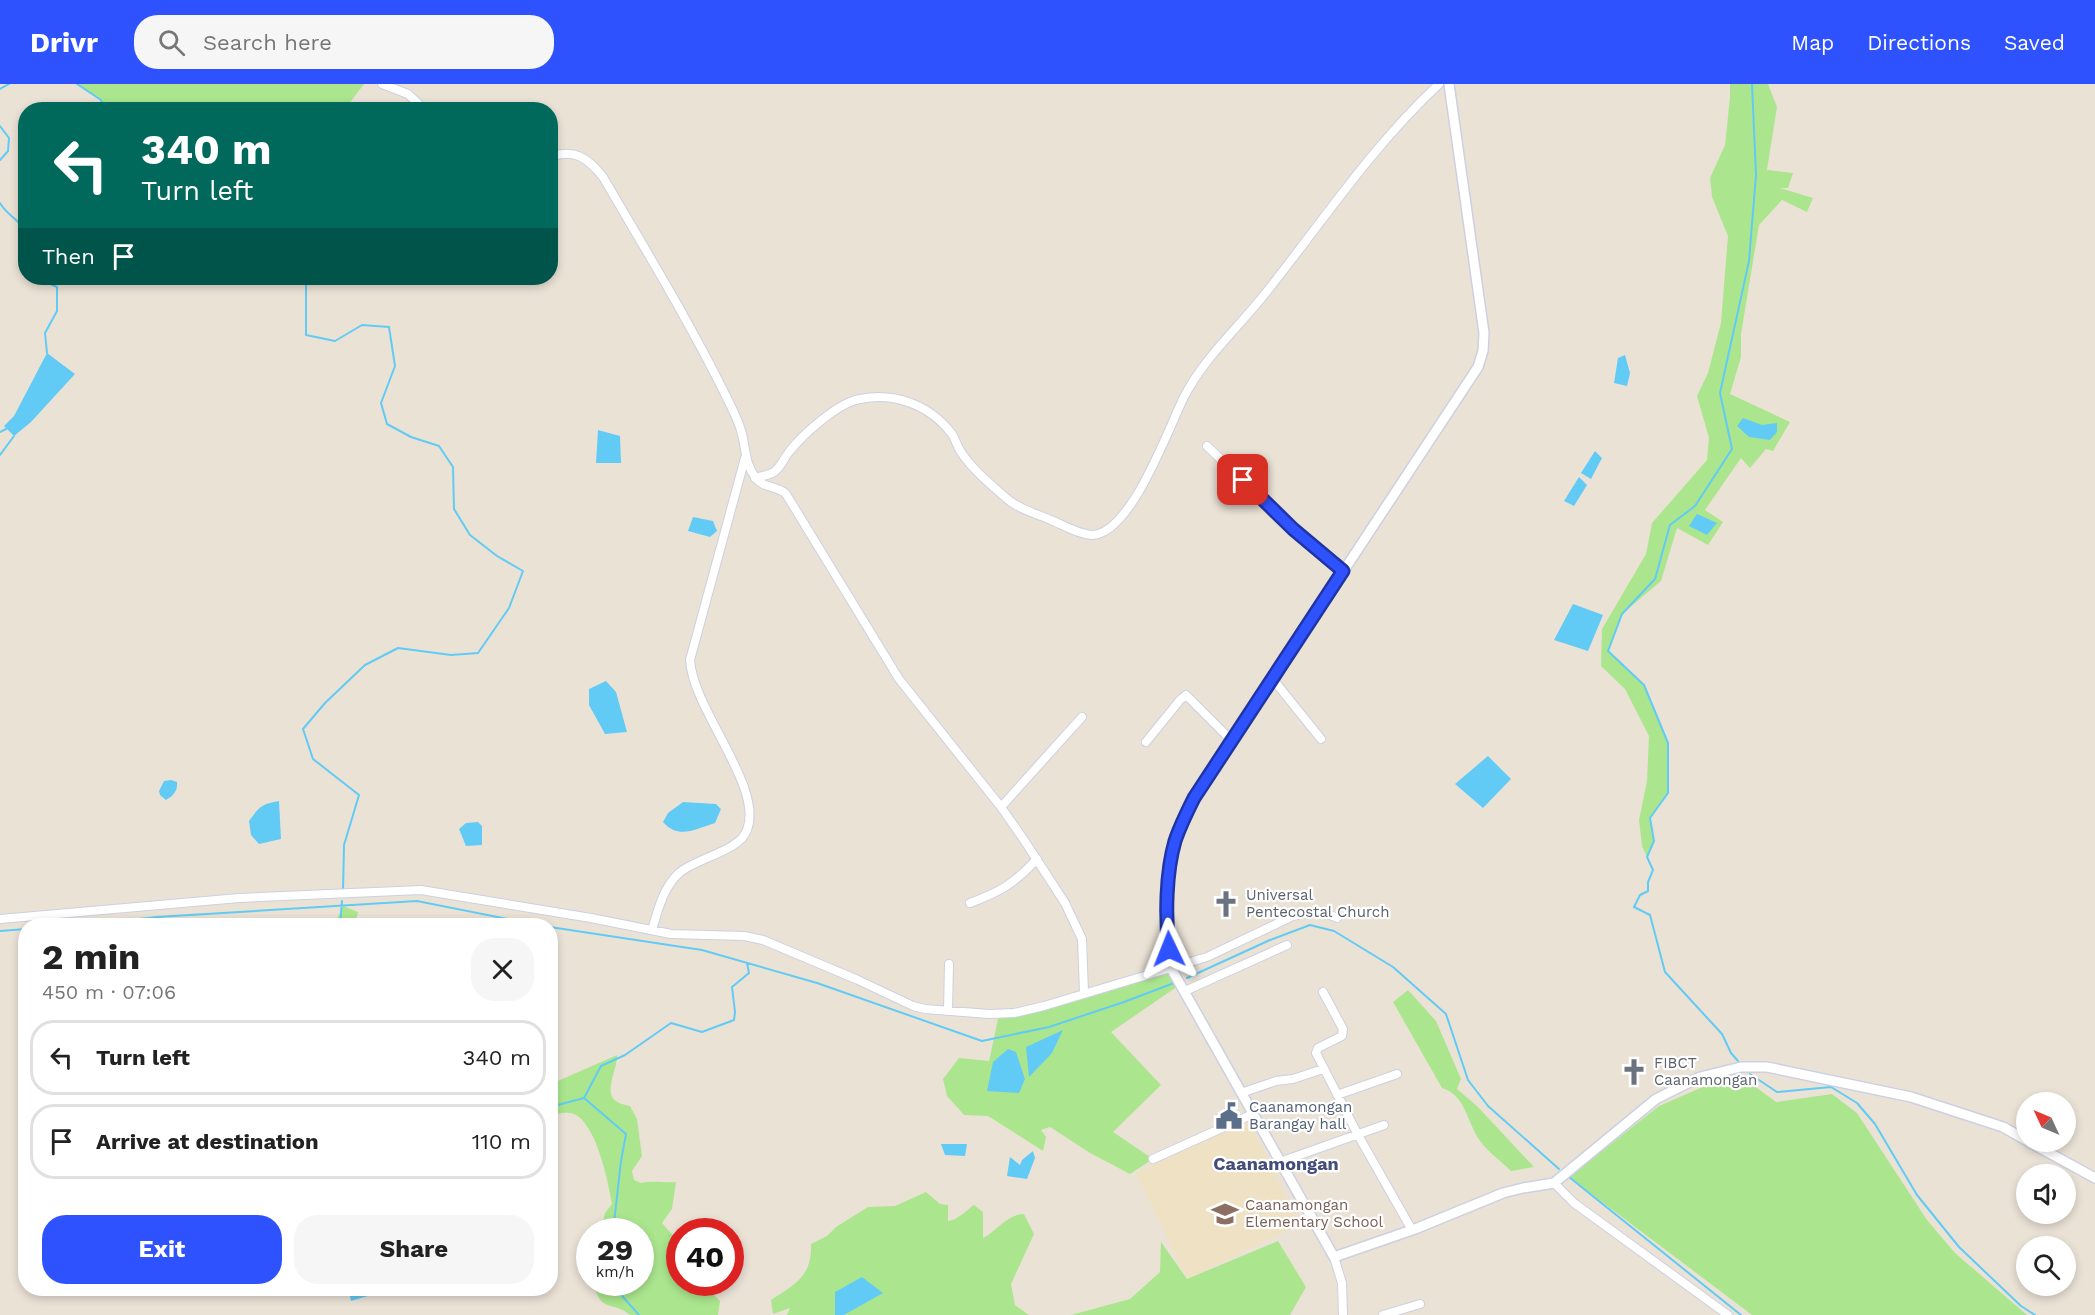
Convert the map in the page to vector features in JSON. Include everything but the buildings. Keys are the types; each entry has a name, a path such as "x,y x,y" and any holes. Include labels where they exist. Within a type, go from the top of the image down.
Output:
{"street":[{"path":"382,84 408,94 416,102"},
{"path":"755,478 776,471 794,446 838,407 847,402 869,398 902,399 924,409 942,424 954,437 962,453 1010,502 1090,535 1105,531 1133,502 1183,399 1200,370 1258,303 1354,178 1439,84"},
{"path":"1345,1315 1342,1283 1334,1257 1171,968 1167,922 1169,881 1175,842 1194,798 1478,367 1483,351 1483,326 1449,84"},
{"path":"558,155 570,153 584,157 603,177 702,348 737,419 745,457 755,478 762,485 780,489 786,494 898,679 1001,807 1037,859 1078,927 1083,953 1084,993"},
{"path":"1207,446 1293,529 1343,571"},
{"path":"651,930 661,899 678,874 688,866 738,842 747,833 749,826 750,810 745,790 694,684 690,660 745,457"},
{"path":"1272,678 1321,739"},
{"path":"1146,742 1186,695 1231,740"},
{"path":"1001,807 1082,717"},
{"path":"970,903 999,893 1037,859"},
{"path":"0,919 239,898 422,890 651,930 691,935 744,936 763,940 913,1006 989,1014 1044,1006 1207,957 1300,914 1325,912 1337,918"},
{"path":"1185,991 1287,945"},
{"path":"948,1011 949,964"},
{"path":"1323,992 1343,1029 1343,1034 1315,1051 1358,1135 1412,1230"},
{"path":"1334,1257 1412,1230 1503,1193 1529,1186 1554,1183 1656,1100 1700,1077 1741,1067 1767,1067 1911,1097 2003,1127 2016,1134"},
{"path":"1241,1093 1323,1069"},
{"path":"1337,1095 1397,1074"},
{"path":"1153,1159 1253,1114"},
{"path":"1280,1162 1384,1125"},
{"path":"2048,1152 2095,1178"},
{"path":"1554,1183 1574,1203 1728,1315"},
{"path":"1383,1315 1420,1304"}],"shaded area":[{"name":"Caanamongan Elementary School","path":"1249,1119 1299,1225 1187,1279 1136,1173"}],"green space":[{"path":"77,84 364,84 350,102 101,102"},
{"path":"1730,84 1768,84 1777,107 1767,170 1793,173 1788,188 1780,188 1813,198 1807,212 1782,200 1759,225 1741,334 1741,357 1730,394 1790,422 1773,451 1766,449 1750,468 1741,458 1705,510 1723,522 1708,545 1677,528 1661,581 1622,614 1609,651 1644,685 1668,743 1668,793 1650,818 1654,841 1647,857 1642,846 1639,820 1647,781 1649,736 1625,689 1601,666 1602,629 1646,554 1652,523 1707,460 1709,438 1697,396 1708,373 1721,323 1728,236 1712,197 1710,178 1725,145"},
{"path":"343,906 358,912 357,918 337,918"},
{"path":"1171,968 1181,984 1111,1032 1161,1085 1113,1132 1153,1159 1130,1174 1090,1153 1050,1127 1041,1130 1046,1137 1043,1151 988,1116 964,1115 947,1096 943,1079 959,1058 989,1061 998,1019"},
{"path":"1408,990 1436,1021 1461,1079 1457,1089 1477,1106 1534,1167 1511,1171 1480,1141 1461,1103 1450,1092 1442,1088 1393,1002"},
{"path":"617,1055 611,1086 612,1097 619,1103 630,1106 637,1119 642,1156 632,1171 634,1180 641,1183 676,1182 672,1209 662,1223 666,1228 666,1296 715,1296 720,1301 718,1315 630,1315 603,1303 598,1296 654,1296 654,1218 604,1218 612,1204 595,1140 582,1120 574,1114 558,1114 558,1081"},
{"path":"1721,1079 1745,1079 1776,1102 1832,1094 1857,1113 1927,1220 1955,1253 2027,1315 1752,1315 1569,1177 1659,1106"},
{"path":"926,1192 940,1204 948,1205 948,1221 958,1217 974,1205 983,1212 983,1238 1012,1217 1024,1214 1034,1234 1011,1284 1015,1305 1029,1315 787,1315 790,1308 773,1314 771,1300 794,1284 805,1272 811,1255 811,1244 827,1236 836,1227 868,1207 895,1206"},
{"path":"1278,1241 1306,1287 1290,1315 1071,1315 1130,1299 1160,1272 1161,1242 1187,1279"}],"water":[{"path":"47,353 75,374 31,422 14,436 4,426 14,416"},
{"path":"1625,355 1630,373 1627,386 1614,383 1618,358"},
{"path":"1743,418 1762,425 1777,423 1777,432 1770,440 1749,437 1737,426"},
{"path":"598,430 620,436 621,463 596,463"},
{"path":"1595,451 1602,458 1591,479 1581,473"},
{"path":"1579,477 1587,485 1574,506 1564,501"},
{"path":"1697,514 1717,523 1707,535 1689,526"},
{"path":"693,517 713,521 717,531 710,537 688,531"},
{"path":"1573,604 1603,615 1588,651 1554,640"},
{"path":"606,681 616,692 627,732 605,734 589,705 589,689"},
{"path":"1488,756 1511,779 1483,808 1455,784"},
{"path":"164,781 177,782 177,788 166,800 159,791"},
{"path":"279,801 281,839 259,844 251,835 249,821 261,807"},
{"path":"683,802 716,804 721,809 715,823 688,832 675,831 663,822 668,813"},
{"path":"478,822 482,826 482,845 466,846 459,829 466,823"},
{"path":"1063,1030 1052,1053 1029,1077 1026,1047"},
{"path":"1008,1049 1016,1052 1025,1079 1019,1093 987,1091 993,1062"},
{"path":"941,1144 967,1144 965,1156 945,1155"},
{"path":"1033,1151 1035,1158 1027,1179 1007,1176 1010,1157 1020,1165 1022,1160"},
{"path":"862,1277 883,1293 844,1315 835,1315 835,1292"},
{"path":"350,1296 368,1296 351,1301"}],"waterway":[{"path":"0,89 9,84"},
{"path":"77,84 101,102"},
{"path":"1738,1061 1731,1053 1722,1034 1665,972 1650,915 1634,907 1640,895 1648,891 1648,882 1653,870 1647,857 1654,841 1650,818 1668,793 1668,743 1644,685 1608,651 1622,614 1655,579 1670,525 1695,506 1732,449 1720,393 1749,261 1756,175 1752,84"},
{"path":"0,126 9,138 8,151 0,160"},
{"path":"0,203 18,222"},
{"path":"47,353 45,333 57,311 57,287 53,285"},
{"path":"306,285 306,335 335,341 362,325 389,327 395,366 381,403 387,424 411,437 439,446 453,467 454,509 470,535 497,556 523,571 509,608 478,653 451,655 398,648 365,665 325,703 303,729 313,759 359,795 344,845 343,891"},
{"path":"0,432 6,429"},
{"path":"0,455 14,436"},
{"path":"341,918 342,901"},
{"path":"148,918 417,901 502,918"},
{"path":"1187,978 1270,940 1310,925 1334,931 1393,967 1446,1014 1468,1080 1488,1106 1559,1169"},
{"path":"558,928 702,950 817,983 982,1041 1049,1027 1174,983"},
{"path":"0,931 18,930"},
{"path":"584,1098 601,1066 625,1055 671,1023 702,1032 734,1020 732,987 749,973 747,963"},
{"path":"1750,1074 1777,1092 1831,1087 1857,1103 1875,1124 1917,1195 1959,1247 2021,1306 2035,1315"},
{"path":"558,1105 584,1098 626,1134 615,1218"},
{"path":"1569,1177 1741,1315"},
{"path":"622,1296 639,1315"}],"place":[{"name":"Universal Pentecostal Church","path":"1226,904"},
{"name":"FIBCT Caanamongan","path":"1634,1072"},
{"name":"Caanamongan Barangay hall","path":"1229,1116"},
{"name":"Caanamongan Elementary School","path":"1225,1214"}],"district":[{"name":"Caanamongan","path":"1276,1163"}],"route":[{"path":"1169,949 1167,922 1169,881 1172,855 1182,823 1194,798 1343,571 1293,529 1243,480"}]}
